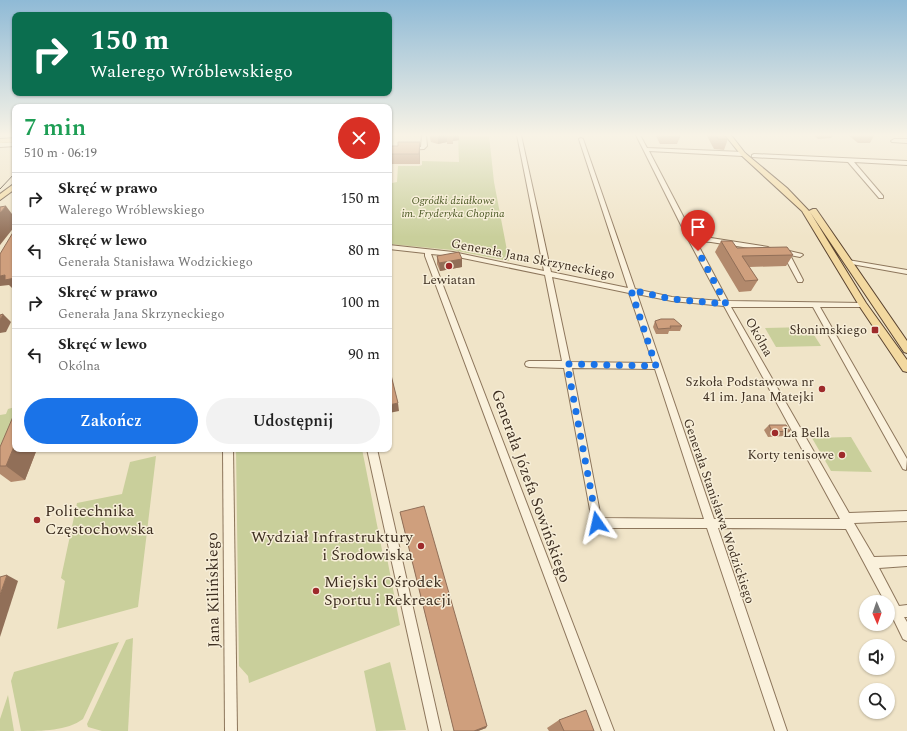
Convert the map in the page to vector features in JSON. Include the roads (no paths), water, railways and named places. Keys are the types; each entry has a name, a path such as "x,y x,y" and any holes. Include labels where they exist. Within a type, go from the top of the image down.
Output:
{"main road":[{"path":"760,169 804,210 863,305 907,368"},
{"path":"769,169 804,200 821,222 907,349"},
{"path":"0,198 12,184"},
{"path":"7,190 12,187"}],"street":[{"path":"526,169 567,364 597,523 710,524 847,521 907,516"},
{"name":"Generała Stanisława Wodzickiego","path":"591,169 656,366 781,731"},
{"name":"Okólna","path":"656,169 726,304 870,563 902,612 907,635"},
{"path":"857,169 881,197"},
{"path":"691,239 711,240 800,254"},
{"name":"Generała Jana Skrzyneckiego","path":"392,247 453,254 672,299 726,304 863,305"},
{"name":"Generała Józefa Sowińskiego","path":"428,251 428,256 608,731"},
{"path":"785,252 800,280"},
{"path":"848,262 907,272"},
{"path":"815,304 906,466"},
{"path":"529,364 656,366"},
{"name":"Jana Kilińskiego","path":"228,452 231,731"},
{"path":"373,452 435,731"},
{"path":"870,563 907,561"}],"tram line":[{"path":"0,189 12,176"}],"place":[{"name":"Lewiatan","path":"449,266"},
{"name":"Słonimskiego","path":"875,330"},
{"name":"Szkoła Podstawowa nr 41 im. Jana Matejki","path":"822,389"},
{"name":"La Bella","path":"775,433"},
{"name":"Korty tenisowe","path":"842,455"},
{"name":"Politechnika Częstochowska","path":"37,520"},
{"name":"Wydział Infrastruktury i Środowiska","path":"421,546"},
{"name":"Miejski Ośrodek Sportu i Rekreacji","path":"316,591"}],"park label":[{"name":"Ogródki działkowe im. Fryderyka Chopina","path":"453,206"}]}
